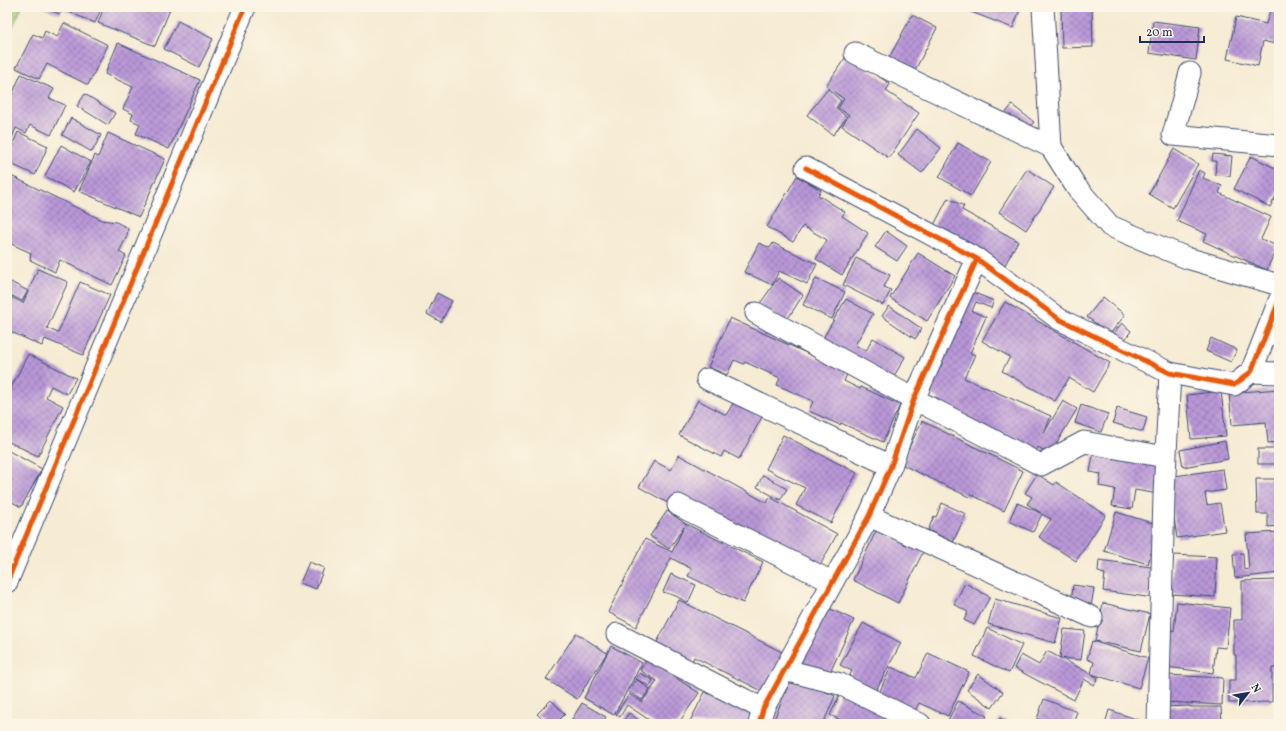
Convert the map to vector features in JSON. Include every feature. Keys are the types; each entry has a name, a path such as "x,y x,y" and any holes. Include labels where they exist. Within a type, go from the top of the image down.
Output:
{"street":[{"path":"7,582 245,7"},
{"path":"1043,7 1051,147 1077,188 1110,226 1187,258 1279,285"},
{"path":"855,53 1051,147"},
{"path":"1190,73 1173,135 1279,145"},
{"path":"806,168 977,259 1059,319 1170,372 1234,385 1251,372 1279,301"},
{"path":"616,634 761,717 832,582 869,516 891,466 914,399 977,259"},
{"path":"756,313 914,399 1041,464 1084,442 1165,456"},
{"path":"1158,724 1165,456 1170,372"},
{"path":"1251,372 1279,374"},
{"path":"707,380 891,466"},
{"path":"678,505 832,582"},
{"path":"869,516 1092,617"},
{"path":"785,670 840,684 920,724"}],"green space":[{"path":"7,7 22,7 7,39"}],"building":[{"path":"41,7 63,7 60,14"},
{"path":"66,7 102,7 95,23 64,10"},
{"path":"104,7 171,7 155,46 98,23"},
{"path":"958,7 1021,7 1013,28"},
{"path":"1271,7 1279,7 1279,45 1263,41 1258,66 1227,59 1236,17 1266,24"},
{"path":"1061,8 1092,8 1093,47 1062,48"},
{"path":"912,15 937,28 913,74 888,60"},
{"path":"178,21 213,39 199,67 164,49"},
{"path":"1153,21 1200,27 1196,60 1149,53"},
{"path":"64,23 108,45 88,85 47,64 39,79 16,68 33,34 42,38 45,31 57,37"},
{"path":"118,43 200,80 169,149 136,134 140,124 131,120 133,114 123,109 133,87 105,74"},
{"path":"847,55 890,84 886,91 919,113 889,158 842,126 849,115 838,108 844,99 826,86"},
{"path":"21,74 54,89 49,98 65,105 51,135 30,125 26,133 16,128 7,150 7,107"},
{"path":"828,89 841,101 836,108 847,117 833,135 807,115"},
{"path":"85,94 115,113 108,125 77,106"},
{"path":"1012,105 1034,122 1025,132 1004,115"},
{"path":"71,118 101,135 92,152 62,135"},
{"path":"917,129 941,148 922,173 898,155"},
{"path":"18,132 48,146 35,175 7,162 7,157"},
{"path":"108,133 165,159 139,217 79,191 95,155 98,157"},
{"path":"958,143 991,162 971,196 939,177"},
{"path":"61,145 91,162 74,192 45,176"},
{"path":"1174,149 1198,164 1173,208 1149,194"},
{"path":"1213,154 1232,156 1230,176 1215,175 1216,161 1212,161"},
{"path":"1251,156 1279,170 1279,190 1270,207 1234,189"},
{"path":"1027,169 1054,187 1026,230 999,212"},
{"path":"1199,170 1205,173 1203,178 1222,186 1219,193 1271,217 1261,239 1277,246 1267,270 1203,241 1207,234 1177,221"},
{"path":"7,174 102,220 116,222 128,228 127,236 119,252 126,256 112,285 60,260 55,272 30,260 31,253 7,242"},
{"path":"797,176 821,190 818,195 845,212 842,216 868,233 842,275 816,259 827,240 803,226 793,242 767,227"},
{"path":"948,198 964,206 962,210 1018,241 1000,274 934,225"},
{"path":"886,231 907,246 897,261 875,247"},
{"path":"759,243 770,248 773,243 817,264 807,284 779,271 772,285 744,272"},
{"path":"918,253 955,276 927,321 890,298"},
{"path":"856,258 890,275 884,287 891,290 883,305 843,285"},
{"path":"38,269 68,282 47,328 58,333 80,282 110,295 83,355 45,339 42,346 7,330 7,295 23,303"},
{"path":"778,278 803,295 785,323 759,305"},
{"path":"816,278 845,292 832,319 803,305"},
{"path":"7,280 28,291 22,301 7,293"},
{"path":"965,289 994,301 991,308 976,302 972,311 986,317 970,353 975,355 964,378 1051,416 1044,433 1063,401 1077,409 1050,454 1038,447 1034,455 935,409 939,399 921,391"},
{"path":"437,293 452,301 441,322 427,314"},
{"path":"1103,297 1125,315 1110,334 1087,317"},
{"path":"846,299 873,314 855,345 866,351 873,338 905,357 889,385 822,340"},
{"path":"1005,302 1110,363 1093,392 1069,378 1055,401 1002,371 1010,357 982,341"},
{"path":"889,306 922,329 915,339 882,316"},
{"path":"730,318 848,372 844,381 900,405 883,442 841,423 840,425 809,411 813,401 777,385 780,378 745,362 744,364 734,360 727,375 708,367"},
{"path":"1122,323 1131,331 1124,341 1114,333"},
{"path":"1211,338 1237,350 1231,362 1206,351"},
{"path":"28,354 76,378 67,394 51,386 46,397 63,406 38,456 7,441 7,386 11,388"},
{"path":"1279,389 1279,442 1268,443 1266,422 1232,425 1229,393"},
{"path":"1221,391 1226,436 1191,439 1187,395"},
{"path":"698,400 726,415 734,402 762,417 739,459 724,451 721,457 679,435"},
{"path":"1081,405 1108,414 1101,432 1075,423"},
{"path":"1117,408 1147,417 1143,432 1113,423"},
{"path":"922,421 1023,471 1004,511 970,494 969,497 901,464"},
{"path":"783,435 857,473 831,523 796,505 805,488 766,469"},
{"path":"1225,441 1228,459 1183,467 1180,450"},
{"path":"1258,449 1276,449 1276,464 1258,464"},
{"path":"7,450 42,469 21,507 7,499"},
{"path":"1094,450 1163,462 1158,494 1135,490 1132,509 1112,506 1115,489 1099,486 1101,474 1090,472"},
{"path":"679,455 767,503 770,497 837,534 817,571 675,507 639,487 654,461 671,470"},
{"path":"1223,469 1226,490 1205,493 1207,505 1220,503 1225,531 1177,538 1168,477"},
{"path":"1037,474 1054,485 1056,482 1106,515 1076,561 1039,537 1051,519 1042,514 1033,532 1009,521 1017,503 1041,513 1027,504 1032,497 1025,493"},
{"path":"763,475 787,489 780,500 757,487"},
{"path":"1256,479 1279,479 1279,526 1268,527 1268,514 1257,514"},
{"path":"942,503 966,514 953,542 928,530"},
{"path":"667,511 686,524 763,562 743,603 688,576 692,569 671,558 636,627 608,612 645,539 672,552 684,527 669,549 650,536"},
{"path":"1116,512 1159,525 1148,564 1104,551"},
{"path":"877,529 923,552 898,603 853,580"},
{"path":"1279,532 1279,573 1235,578 1233,554 1243,553 1244,570 1249,569 1246,534"},
{"path":"1173,555 1217,557 1215,597 1171,594"},
{"path":"1099,560 1158,568 1154,598 1103,591 1105,574 1098,572"},
{"path":"309,562 324,568 316,589 300,583"},
{"path":"671,574 696,585 688,603 676,596 663,592"},
{"path":"1279,580 1279,668 1272,668 1272,702 1229,703 1229,680 1236,680 1234,620 1242,620 1242,581"},
{"path":"965,583 990,597 974,625 964,620 968,612 954,604"},
{"path":"1073,585 1094,588 1091,607 1071,604"},
{"path":"995,599 1062,618 1055,643 988,624"},
{"path":"679,600 784,653 764,692 694,657 690,666 654,648"},
{"path":"1177,602 1230,608 1226,648 1216,647 1213,673 1166,667 1170,630 1174,631"},
{"path":"1103,603 1150,614 1141,651 1095,641"},
{"path":"824,606 854,620 828,677 798,664"},
{"path":"863,623 901,643 874,694 847,680 852,671 840,665"},
{"path":"987,628 1022,645 1009,673 974,656"},
{"path":"1064,629 1085,631 1081,660 1060,658"},
{"path":"576,633 607,653 577,699 546,679"},
{"path":"1092,641 1148,658 1139,688 1091,674 1094,662 1087,659"},
{"path":"611,646 642,663 614,715 584,698"},
{"path":"1047,651 1098,678 1094,685 1084,679 1074,700 1014,668 1021,655 1039,665"},
{"path":"928,653 969,672 948,716 919,703 914,712 878,695 891,667 916,678"},
{"path":"647,659 699,693 678,724 655,724 627,705 620,717 616,714 629,694 642,702 657,681 640,670"},
{"path":"640,673 653,680 650,686 636,679"},
{"path":"978,674 1003,692 992,708 967,690"},
{"path":"1167,675 1223,678 1222,705 1166,702"},
{"path":"792,677 835,696 823,724 772,724"},
{"path":"636,679 650,689 642,700 628,691"},
{"path":"706,690 752,715 747,724 689,723"},
{"path":"841,692 898,720 896,724 849,724 830,715"},
{"path":"1044,699 1077,712 1072,724 1040,724 1036,722"},
{"path":"551,700 565,714 555,724 548,724 537,714"},
{"path":"958,701 987,716 982,724 946,724"},
{"path":"582,703 606,717 602,724 569,724"},
{"path":"1162,707 1221,707 1222,724 1162,724"},
{"path":"1109,710 1142,721 1141,724 1105,724"},
{"path":"629,713 640,721 637,724 621,724"},
{"path":"1000,718 1012,724 997,724"}],"cycle path":[{"path":"7,582 245,7"},
{"path":"806,168 977,259 1059,319 1170,373 1234,385 1251,372 1279,301"},
{"path":"759,724 763,709 869,516 891,466 914,399 977,259"}]}
